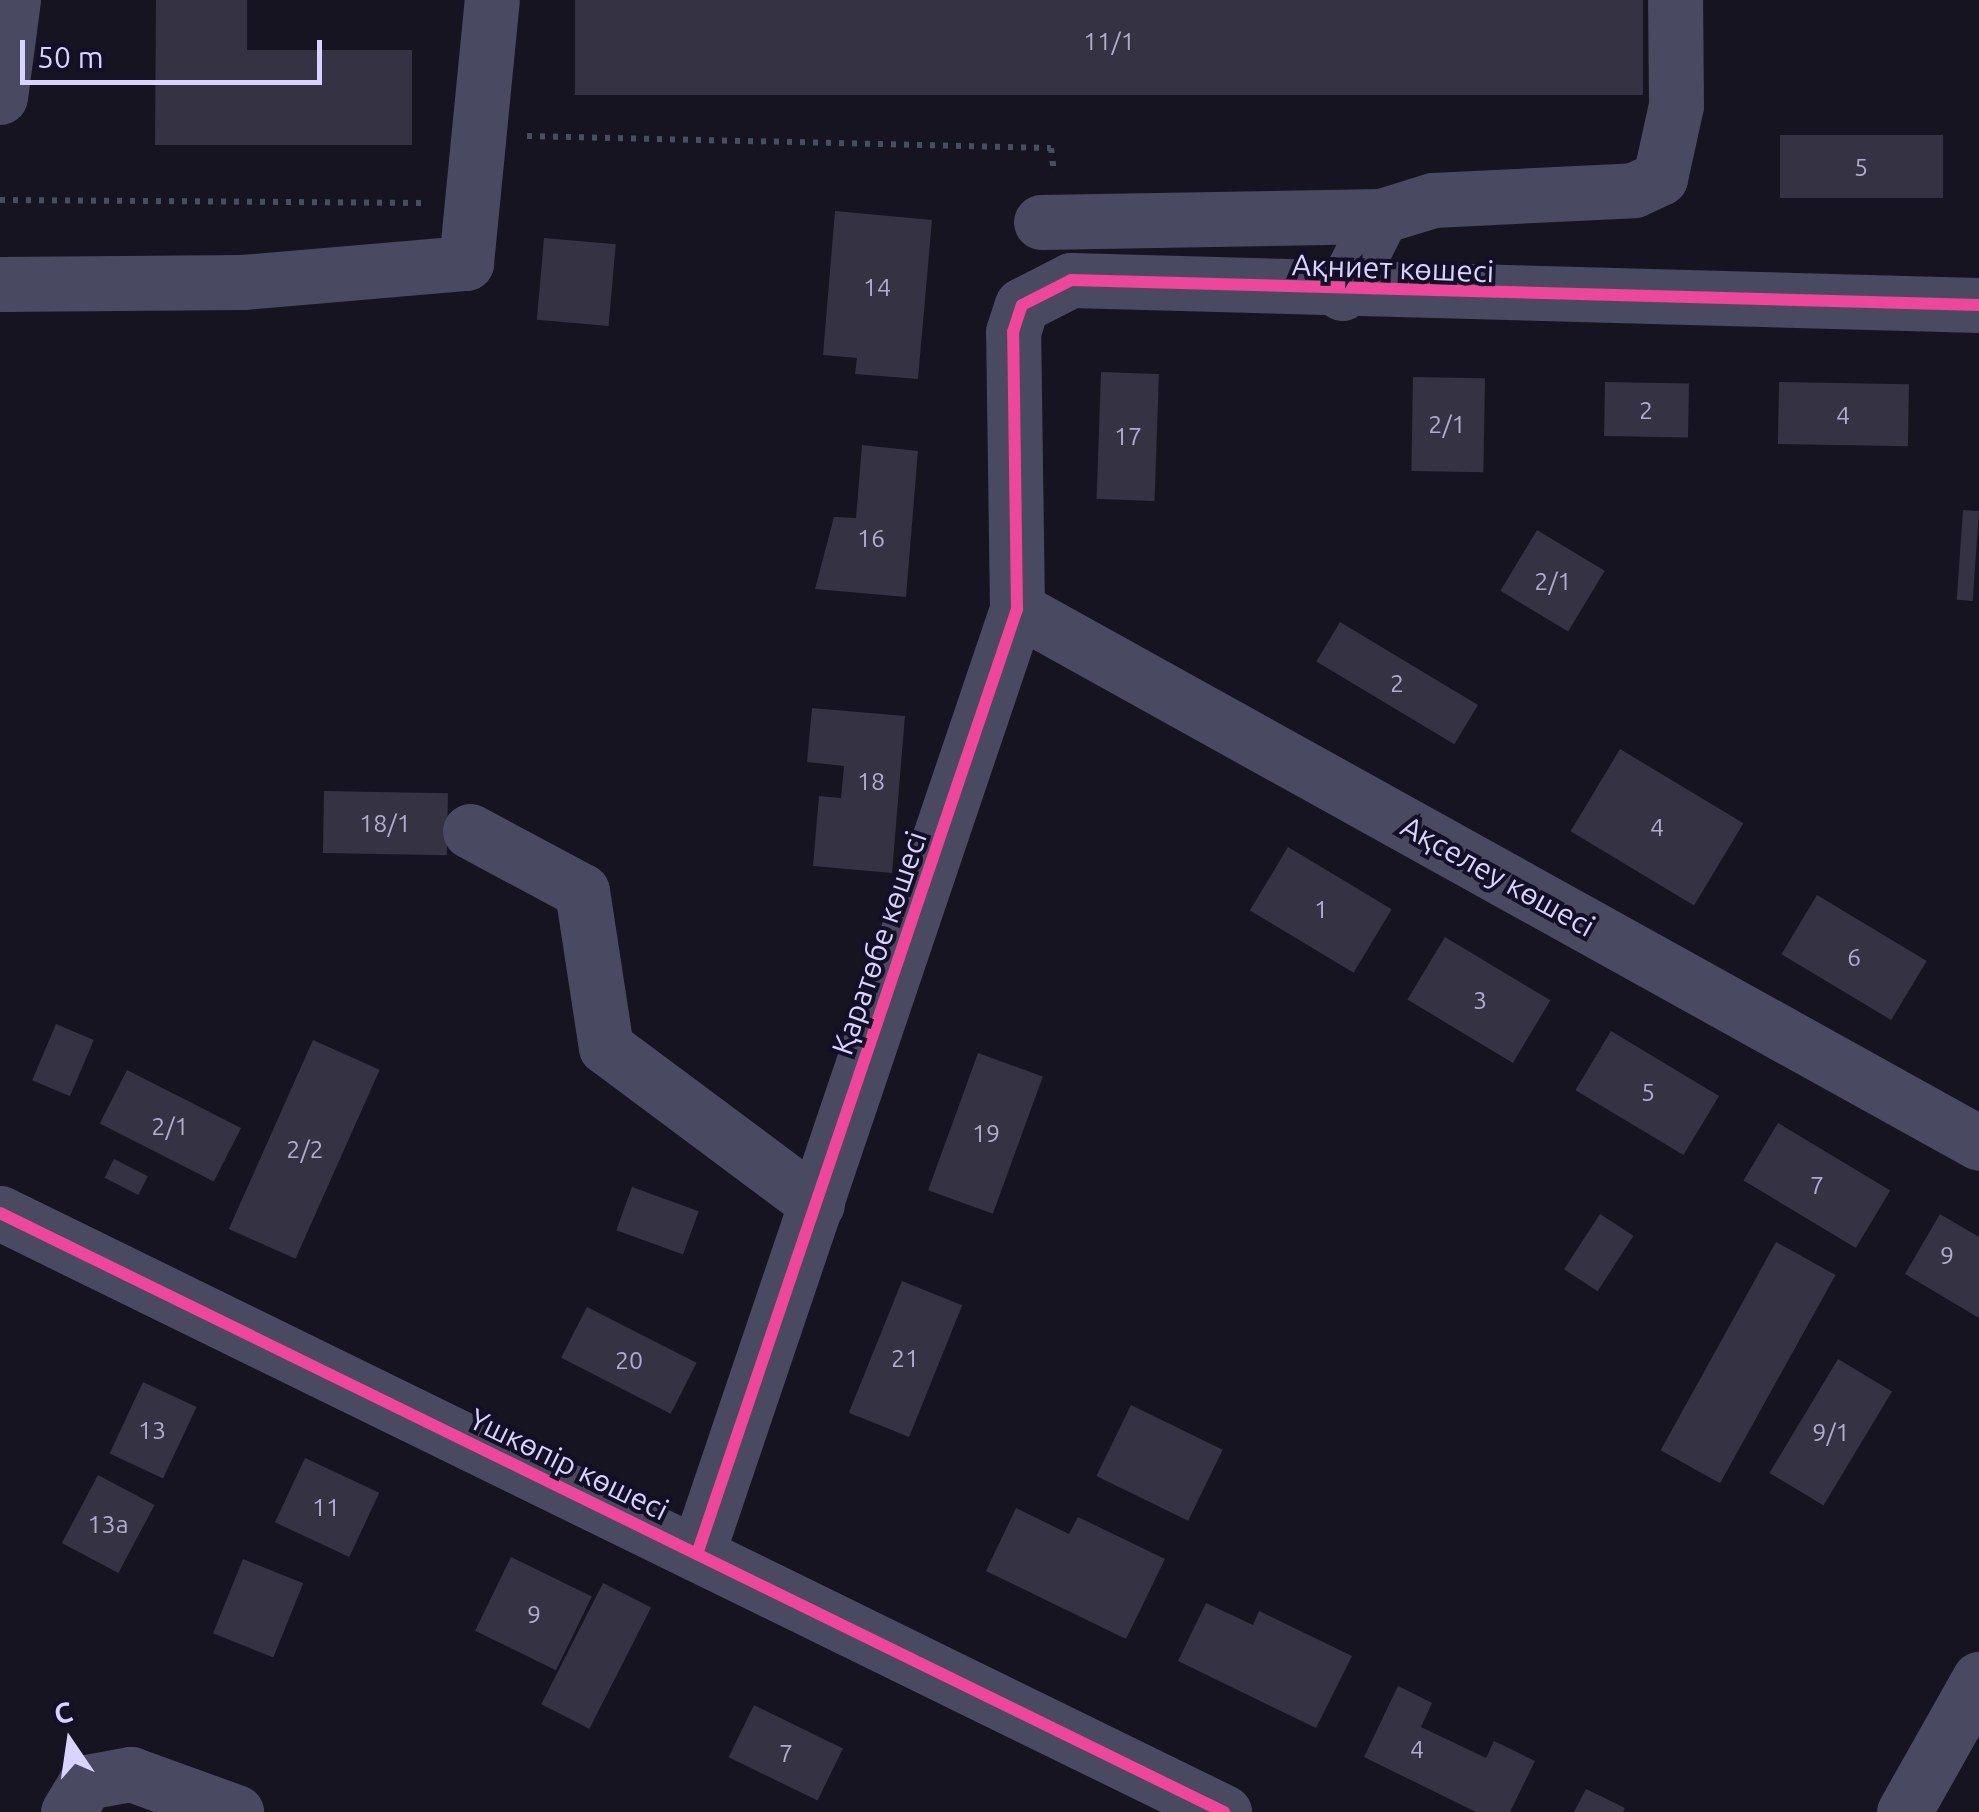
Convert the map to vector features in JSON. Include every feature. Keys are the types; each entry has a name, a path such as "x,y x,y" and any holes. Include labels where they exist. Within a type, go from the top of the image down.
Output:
{"street":[{"path":"0,96 13,0"},
{"path":"0,284 244,282 466,263 475,204 492,0"},
{"path":"1041,222 1381,216 1432,200 1634,190 1660,178 1676,104 1675,0"},
{"path":"1342,292 1381,216"},
{"name":"Ақниет көшесі","path":"1013,332 1039,289 1071,280 1342,292 1979,305"},
{"name":"Қаратөбе көшесі","path":"697,1554 1017,608 1013,332"},
{"name":"Ақселеу көшесі","path":"1017,608 1979,1143"},
{"path":"470,831 582,891 606,1047 817,1204"},
{"name":"Үшкөпір көшесі","path":"0,1213 1224,1812"},
{"path":"1904,1812 1979,1679"},
{"path":"68,1812 86,1782 131,1774 236,1812"}],"path":[{"path":"480,134 1052,148 1056,164 1041,222"},
{"path":"0,200 475,204"}],"building":[{"path":"156,0 247,0 247,50 412,50 412,145 155,145"},
{"path":"575,0 1643,0 1643,95 575,95"},
{"path":"1780,135 1943,135 1943,198 1780,198"},
{"path":"835,211 932,220 918,379 855,374 857,358 823,355"},
{"path":"544,238 616,244 609,326 537,320"},
{"path":"1101,372 1159,374 1155,501 1097,499"},
{"path":"1413,377 1485,378 1483,472 1411,471"},
{"path":"1605,382 1689,383 1688,437 1604,436"},
{"path":"1779,382 1909,384 1908,446 1778,444"},
{"path":"862,445 918,451 906,597 815,589 834,517 856,518"},
{"path":"1963,510 1979,511 1973,601 1957,600"},
{"path":"1537,530 1605,571 1568,632 1500,591"},
{"path":"1340,622 1478,705 1454,744 1316,661"},
{"path":"812,708 905,716 892,873 813,866 819,796 841,798 844,766 807,762"},
{"path":"1620,749 1743,823 1694,905 1571,831"},
{"path":"324,791 448,793 447,855 323,853"},
{"path":"1288,847 1392,909 1354,973 1250,910"},
{"path":"1817,895 1927,961 1891,1020 1781,954"},
{"path":"1445,937 1550,1000 1513,1063 1407,1000"},
{"path":"56,1024 94,1040 70,1096 32,1080"},
{"path":"1611,1031 1719,1096 1683,1155 1575,1090"},
{"path":"313,1040 380,1070 295,1259 229,1229"},
{"path":"978,1053 1043,1077 993,1214 928,1190"},
{"path":"127,1070 241,1128 214,1182 100,1123"},
{"path":"1778,1123 1890,1190 1856,1248 1743,1180"},
{"path":"114,1159 148,1176 138,1195 104,1178"},
{"path":"632,1187 699,1211 683,1255 616,1230"},
{"path":"1600,1214 1634,1236 1598,1291 1564,1269"},
{"path":"1940,1214 1979,1237 1979,1318 1905,1274"},
{"path":"1776,1242 1835,1275 1720,1483 1661,1450"},
{"path":"902,1281 962,1305 909,1437 849,1413"},
{"path":"587,1307 697,1363 671,1414 561,1358"},
{"path":"1838,1359 1892,1391 1824,1505 1769,1473"},
{"path":"143,1382 196,1407 163,1479 110,1454"},
{"path":"1131,1405 1223,1450 1188,1521 1096,1476"},
{"path":"305,1458 379,1493 349,1557 275,1522"},
{"path":"98,1475 155,1505 118,1573 62,1543"},
{"path":"1016,1508 1069,1534 1078,1517 1165,1559 1126,1639 986,1571"},
{"path":"511,1557 592,1596 556,1670 475,1631"},
{"path":"243,1559 303,1583 273,1658 213,1633"},
{"path":"603,1583 651,1608 589,1729 541,1704"},
{"path":"1206,1603 1253,1625 1259,1611 1352,1656 1316,1728 1178,1661"},
{"path":"1398,1686 1432,1703 1421,1727 1486,1758 1494,1741 1535,1761 1510,1812 1476,1812 1364,1757"},
{"path":"754,1705 843,1748 818,1801 729,1757"},
{"path":"1586,1789 1625,1808 1623,1812 1574,1812"}],"cycle path":[{"path":"697,1554 1017,609 1013,332 1022,305 1071,280 1979,305"},
{"path":"0,1213 1224,1812"}]}
